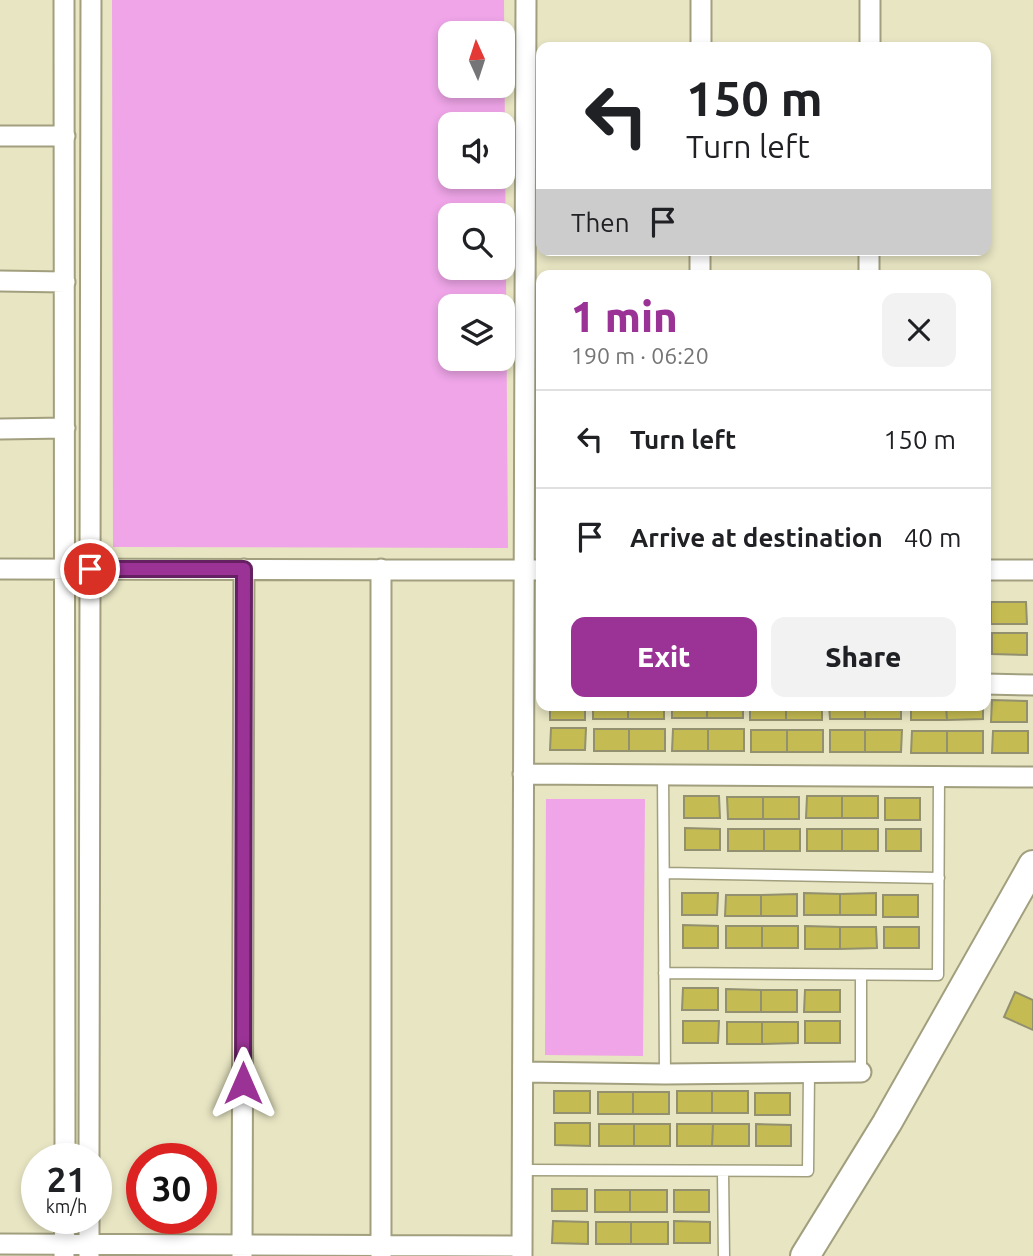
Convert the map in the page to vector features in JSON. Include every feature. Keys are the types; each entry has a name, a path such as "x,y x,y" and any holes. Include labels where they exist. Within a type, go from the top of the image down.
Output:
{"street":[{"path":"64,0 65,1143"},
{"path":"89,1143 91,0"},
{"path":"0,1244 64,1250 522,1251 523,774 532,678 526,0"},
{"path":"701,0 701,42"},
{"path":"870,0 870,42"},
{"path":"0,136 65,136"},
{"path":"0,281 65,282"},
{"path":"0,429 65,428"},
{"path":"0,569 532,570"},
{"path":"242,1251 244,569"},
{"path":"381,569 381,1251"},
{"path":"991,570 1033,570"},
{"path":"991,684 1033,685"},
{"path":"523,774 1033,777"},
{"path":"805,1256 887,1123 1033,864"},
{"path":"523,1072 860,1072"}],"lane":[{"path":"663,775 665,1074"},
{"path":"664,973 938,975 939,777"},
{"path":"664,873 939,878"},
{"path":"860,1072 861,975"},
{"path":"522,1170 808,1171 808,1073"},
{"path":"723,1171 724,1256"}],"shaded area":[{"path":"112,0 504,0 504,21 438,21 438,98 505,98 505,112 438,112 438,189 505,189 505,203 438,203 438,280 506,280 506,294 438,294 438,371 507,371 508,548 113,547"},
{"path":"546,799 645,799 643,1056 545,1055"}],"building":[{"path":"991,602 1026,602 1027,624 991,624"},
{"path":"992,633 1027,633 1027,655 992,654"},
{"path":"992,700 1027,701 1027,722 991,722"},
{"path":"550,711 585,711 585,720 550,720"},
{"path":"593,711 628,711 628,719 593,719"},
{"path":"628,711 664,711 664,719 628,719"},
{"path":"672,711 707,711 707,718 672,718"},
{"path":"707,711 743,711 743,718 707,718"},
{"path":"750,711 786,711 786,720 750,720"},
{"path":"786,711 822,711 822,720 786,720"},
{"path":"829,711 865,711 865,719 830,719"},
{"path":"865,711 901,711 901,719 865,719"},
{"path":"911,711 946,711 947,720 911,720"},
{"path":"946,711 983,711 983,719 947,720"},
{"path":"551,728 586,728 585,750 550,750"},
{"path":"594,729 629,729 629,751 594,751"},
{"path":"629,729 665,729 665,751 629,751"},
{"path":"673,729 708,729 708,751 672,751"},
{"path":"708,729 744,729 744,751 708,751"},
{"path":"751,730 787,730 787,752 751,752"},
{"path":"787,730 823,730 823,752 787,752"},
{"path":"830,730 865,730 865,752 830,752"},
{"path":"865,730 902,730 901,752 865,752"},
{"path":"912,731 947,731 947,753 911,753"},
{"path":"947,731 983,731 983,753 947,753"},
{"path":"993,731 1028,731 1028,753 992,753"},
{"path":"684,796 719,796 720,818 684,818"},
{"path":"807,796 842,796 842,818 806,818"},
{"path":"842,796 878,796 878,818 842,818"},
{"path":"727,797 763,797 763,819 728,819"},
{"path":"763,797 799,797 799,819 763,819"},
{"path":"885,798 920,798 920,820 885,820"},
{"path":"685,828 720,829 720,850 685,850"},
{"path":"728,829 764,829 764,851 728,851"},
{"path":"764,829 800,829 800,851 764,851"},
{"path":"807,829 842,829 842,851 807,851"},
{"path":"842,829 878,829 878,851 842,851"},
{"path":"886,829 921,829 921,851 886,851"},
{"path":"682,893 718,893 717,915 682,915"},
{"path":"804,893 840,894 840,915 804,915"},
{"path":"876,893 876,915 840,915 840,894"},
{"path":"797,894 797,916 761,916 761,895"},
{"path":"726,895 761,895 761,916 725,916"},
{"path":"883,895 918,895 918,917 883,917"},
{"path":"683,925 718,926 718,948 683,948"},
{"path":"726,926 762,926 762,948 726,948"},
{"path":"762,926 798,926 798,948 762,948"},
{"path":"805,926 840,927 840,949 805,949"},
{"path":"840,927 876,927 877,948 840,949"},
{"path":"884,927 919,927 919,948 884,948"},
{"path":"683,988 718,988 718,1010 682,1010"},
{"path":"726,989 761,990 761,1012 726,1012"},
{"path":"761,990 797,990 797,1012 761,1012"},
{"path":"805,990 840,990 840,1012 804,1012"},
{"path":"1015,992 1033,1000 1033,1030 1004,1017"},
{"path":"683,1021 719,1021 718,1043 683,1043"},
{"path":"805,1021 840,1021 840,1043 805,1043"},
{"path":"727,1022 762,1022 762,1044 727,1044"},
{"path":"762,1022 798,1022 798,1043 762,1044"},
{"path":"554,1091 590,1091 590,1113 554,1113"},
{"path":"677,1091 712,1091 712,1113 677,1113"},
{"path":"712,1091 748,1091 748,1113 712,1113"},
{"path":"598,1092 633,1092 633,1114 598,1114"},
{"path":"633,1092 669,1092 669,1114 633,1114"},
{"path":"755,1093 790,1093 790,1115 755,1115"},
{"path":"555,1123 590,1123 590,1146 555,1145"},
{"path":"599,1124 634,1124 634,1146 599,1146"},
{"path":"634,1124 670,1124 670,1146 634,1146"},
{"path":"677,1124 713,1124 712,1146 677,1146"},
{"path":"713,1124 749,1124 749,1146 712,1146"},
{"path":"756,1124 791,1125 791,1146 756,1146"},
{"path":"552,1189 587,1189 587,1211 552,1211"},
{"path":"595,1190 630,1190 630,1212 595,1212"},
{"path":"630,1190 667,1190 667,1212 630,1212"},
{"path":"674,1190 709,1190 709,1212 674,1212"},
{"path":"553,1221 588,1222 588,1244 552,1243"},
{"path":"674,1221 710,1222 710,1243 674,1243"},
{"path":"596,1222 631,1222 631,1244 596,1244"},
{"path":"631,1222 668,1222 668,1244 631,1244"}],"route":[{"path":"90,569 244,569 243,1083"}]}
